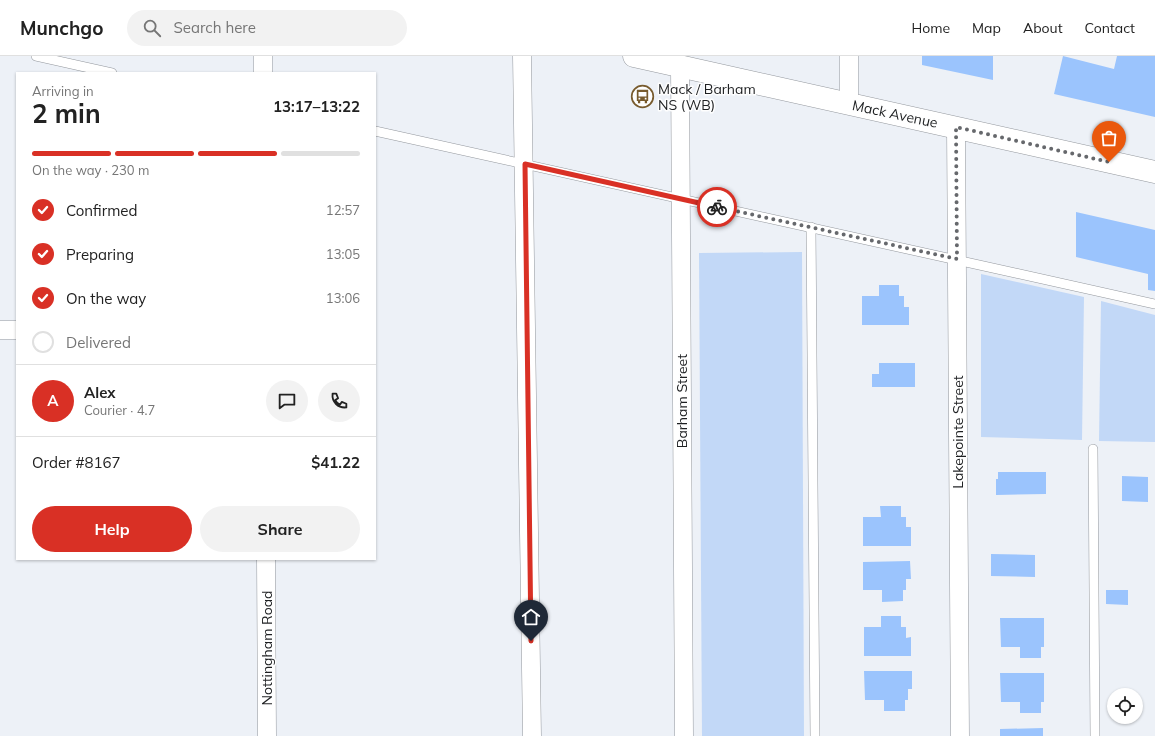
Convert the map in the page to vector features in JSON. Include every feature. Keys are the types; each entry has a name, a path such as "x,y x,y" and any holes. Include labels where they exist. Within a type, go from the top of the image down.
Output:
{"main road":[{"name":"Mack Avenue","path":"634,56 1155,172"}],"street":[{"path":"263,56 263,72"},
{"path":"522,56 525,164 532,736"},
{"path":"849,56 849,104"},
{"name":"Barham Street","path":"680,66 684,736"},
{"name":"Lakepointe Street","path":"956,127 960,736"},
{"path":"0,330 16,330"},
{"name":"Nottingham Road","path":"266,560 267,736"}],"lane":[{"path":"36,56 108,72"},
{"path":"376,132 957,259 1155,304"},
{"path":"810,227 815,736"},
{"path":"1093,449 1095,736"}],"shaded area":[{"path":"802,252 804,736 702,736 699,253"},
{"path":"981,274 1084,297 1082,440 981,437"},
{"path":"1101,301 1155,315 1155,442 1099,441"}],"building":[{"path":"922,56 993,56 993,80 922,65"},
{"path":"1063,56 1114,69 1117,56 1155,56 1155,117 1054,94"},
{"path":"1076,212 1155,230 1155,291 1148,290 1148,274 1076,257"},
{"path":"879,285 899,285 899,296 904,296 904,307 909,307 909,325 862,325 862,296 879,296"},
{"path":"879,363 915,363 915,387 872,387 872,374 879,374"},
{"path":"998,472 1046,472 1046,494 996,495 996,479 998,479"},
{"path":"1122,476 1148,477 1148,502 1122,501"},
{"path":"880,506 901,506 901,517 906,517 906,527 911,527 911,546 863,546 863,517 881,517"},
{"path":"991,554 1035,555 1035,577 991,576"},
{"path":"910,561 911,579 906,579 906,590 903,590 903,601 882,602 882,590 863,590 863,562"},
{"path":"1106,590 1128,590 1128,605 1106,604"},
{"path":"881,616 901,616 901,627 906,627 906,638 911,637 911,656 864,656 864,627 881,627"},
{"path":"1000,618 1044,618 1044,647 1041,647 1041,658 1020,658 1020,647 1001,647"},
{"path":"864,671 912,671 912,689 908,689 908,700 905,700 905,711 884,711 884,700 865,700"},
{"path":"1000,673 1044,673 1044,702 1041,702 1041,713 1020,713 1020,702 1001,702"},
{"path":"1043,728 1043,736 1000,736 1000,729"}],"way so far":[{"path":"717,207 957,259 956,127 1109,162"}],"place":[{"name":"Mack / Barham NS (WB)","path":"643,97"}],"route":[{"path":"531,641 525,164 717,207"}]}
